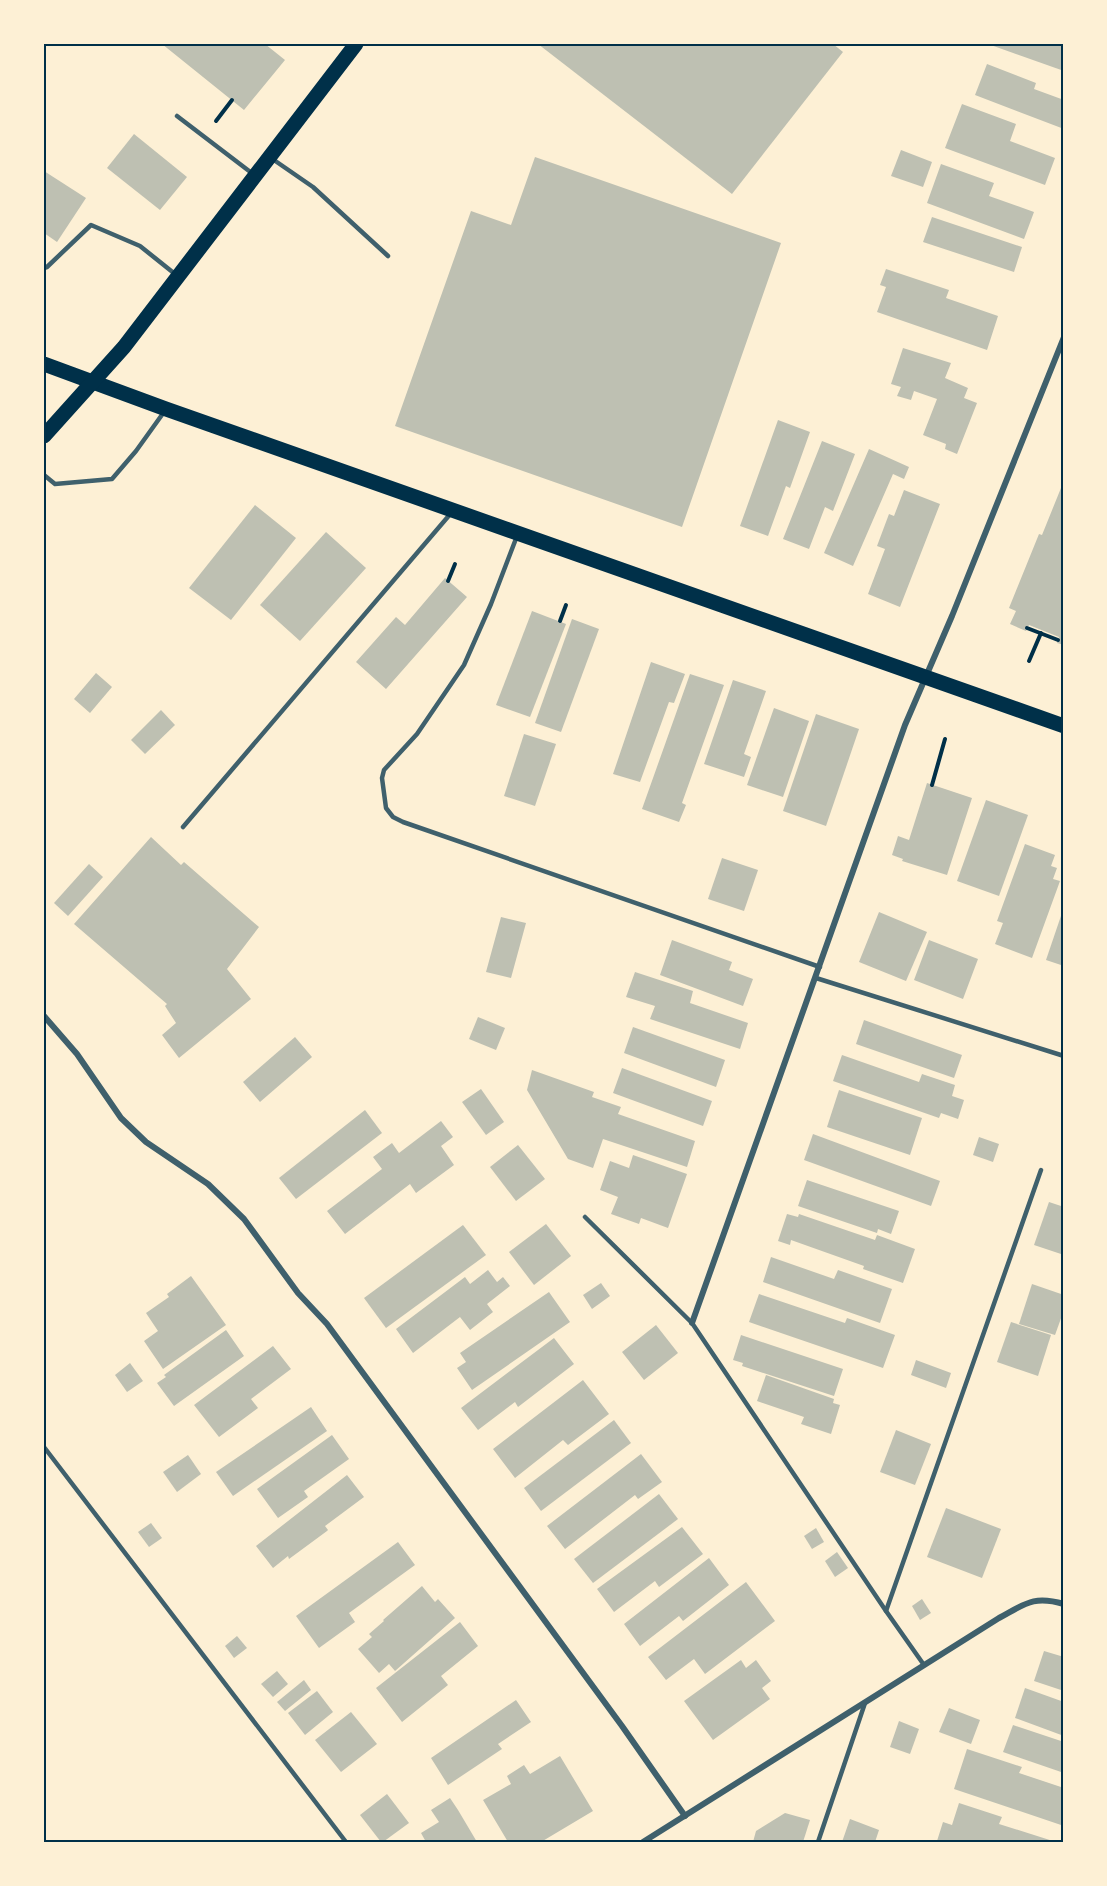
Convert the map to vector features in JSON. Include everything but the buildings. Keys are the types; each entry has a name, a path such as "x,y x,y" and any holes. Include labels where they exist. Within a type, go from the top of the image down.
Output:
{"main road":[{"path":"44,436 124,347 356,44"},
{"path":"44,364 1064,726"}],"street":[{"path":"692,1323 904,725 956,605 1064,337"},
{"path":"44,1016 77,1054 121,1118 146,1142 208,1184 244,1219 298,1293 327,1324 622,1726 685,1816"},
{"path":"642,1842 1029,1601 1050,1600 1064,1604"}],"lane":[{"path":"177,116 255,176"},
{"path":"269,156 313,188 388,256"},
{"path":"44,268 91,225 140,246 177,276"},
{"path":"44,475 55,484 112,478 136,451 166,409"},
{"path":"183,827 453,510"},
{"path":"518,533 491,604 464,664 417,734 384,770 382,778 386,808 393,817 403,822 820,967"},
{"path":"816,978 1064,1056"},
{"path":"886,1611 1041,1170"},
{"path":"585,1217 692,1323 924,1665"},
{"path":"44,1447 346,1842"},
{"path":"818,1842 866,1702"}],"path":[{"path":"448,581 455,564"},
{"path":"560,621 566,604"},
{"path":"1027,628 1058,640"},
{"path":"1029,661 1041,633"},
{"path":"932,785 945,739"}]}
